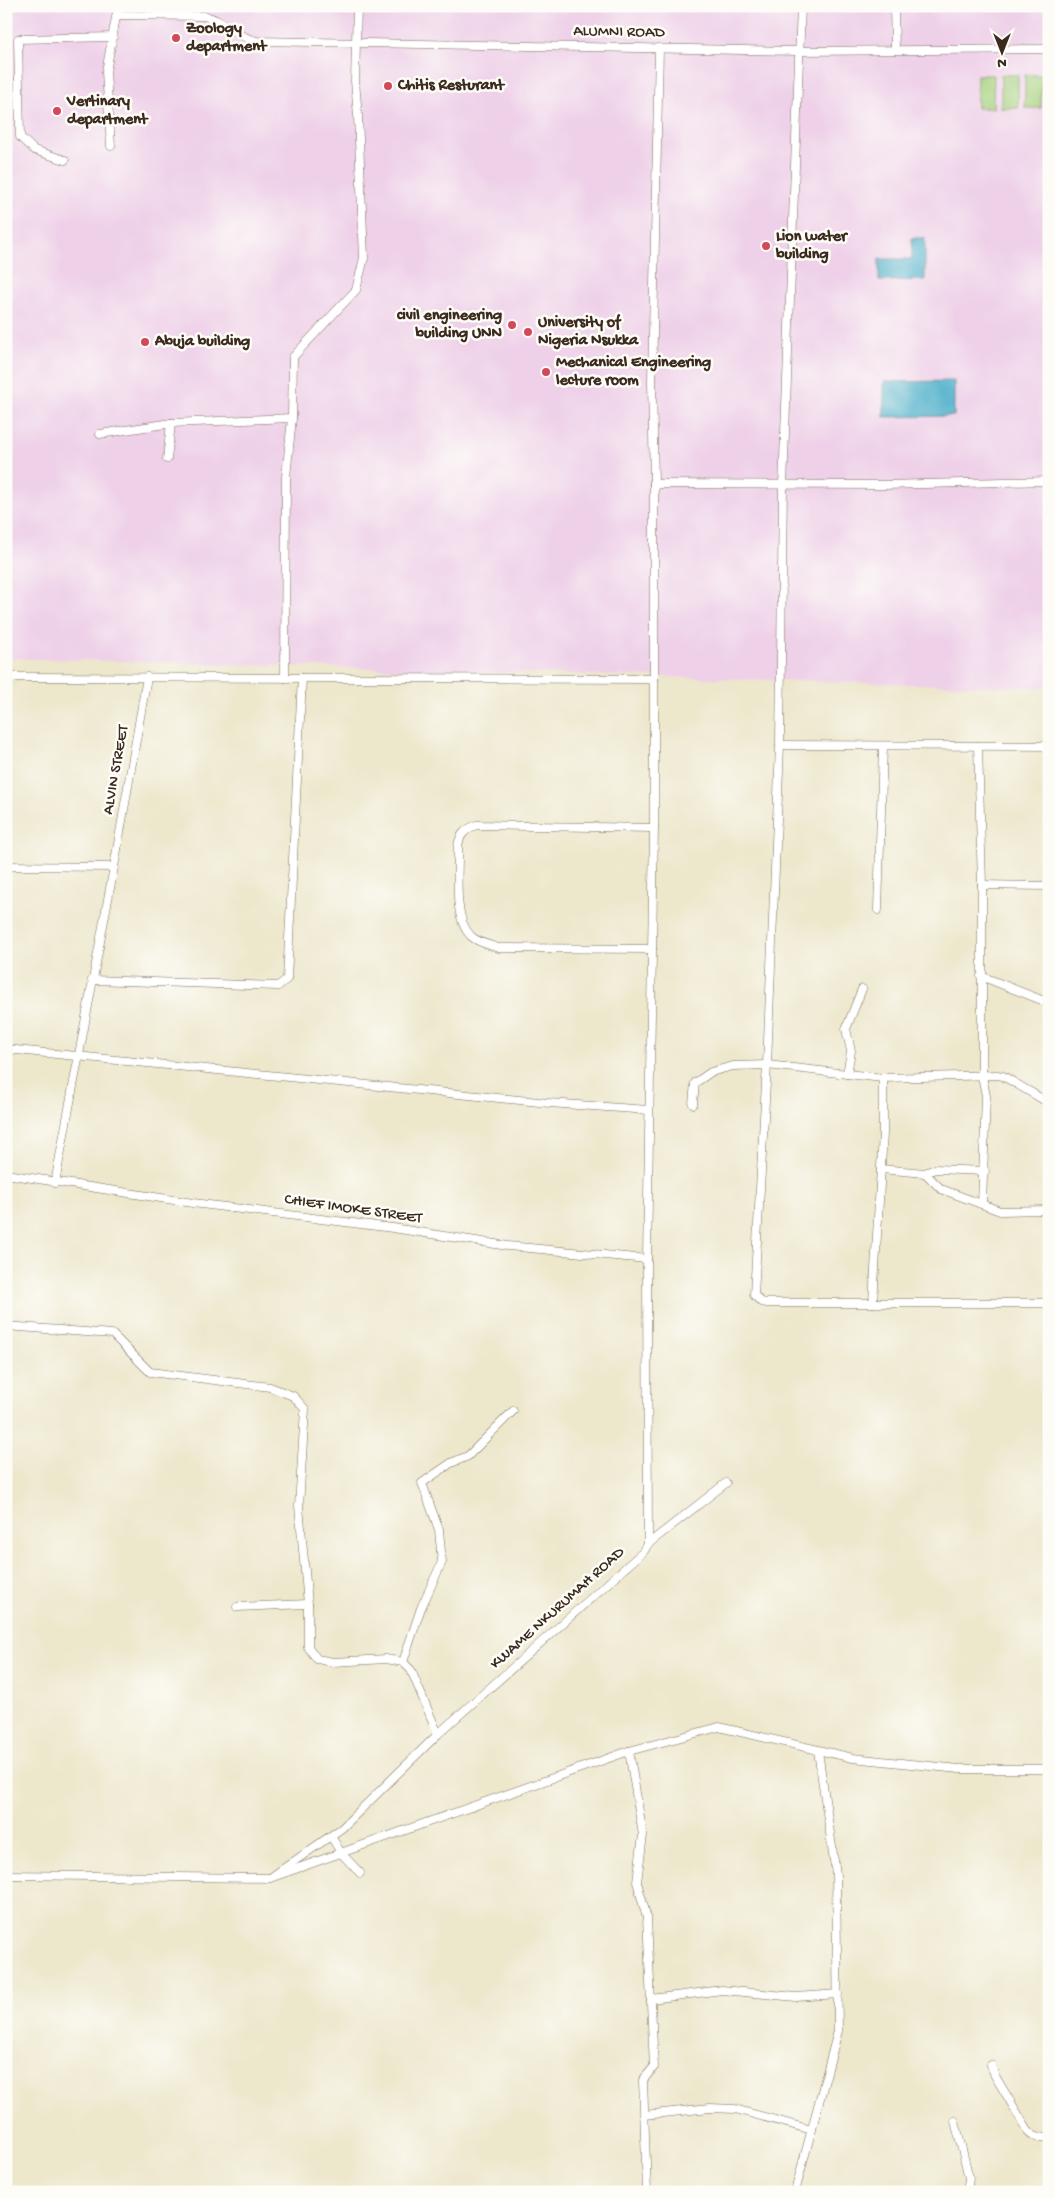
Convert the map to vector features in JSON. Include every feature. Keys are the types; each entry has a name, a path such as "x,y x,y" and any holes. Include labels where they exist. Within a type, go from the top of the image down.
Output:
{"street":[{"path":"111,146 106,72 118,6"},
{"path":"285,678 286,477 292,418 293,358 356,290 364,258 358,116 354,81 357,6"},
{"path":"801,6 783,486 780,745 767,1065 754,1295 756,1299 767,1303 1049,1302"},
{"path":"894,6 895,50"},
{"name":"ALUMNI ROAD","path":"117,16 204,16 213,18 243,39 257,41 438,46 799,51 1049,49"},
{"path":"65,160 34,150 20,138 18,39 113,37"},
{"name":"KWAME NKURUMAH ROAD","path":"270,1878 342,1828 438,1734 644,1551 648,1544 647,1259 654,828 654,484 652,382 659,48"},
{"path":"100,434 171,423 292,418"},
{"path":"167,460 171,423"},
{"path":"654,484 783,486 1049,481"},
{"path":"6,677 654,679"},
{"name":"ALVIN STREET","path":"55,1183 147,678"},
{"path":"92,980 278,986 287,979 302,678"},
{"path":"780,745 1049,746"},
{"path":"878,910 883,746"},
{"path":"978,746 982,885 982,1076 986,1096 982,1204"},
{"path":"652,948 499,948 484,944 471,936 460,918 458,846 459,838 465,830 476,825 654,828"},
{"path":"6,866 114,867"},
{"path":"982,885 1049,886"},
{"path":"981,976 1049,1003"},
{"path":"847,1074 851,1051 846,1029 862,989"},
{"path":"6,1049 549,1103 649,1110"},
{"path":"693,1104 695,1083 711,1072 733,1066 767,1065 883,1078 1003,1076 1049,1103"},
{"path":"873,1303 881,1169 883,1078"},
{"path":"881,1169 925,1173 935,1169 984,1171"},
{"path":"925,1173 942,1189 1000,1212 1049,1210"},
{"name":"CHIEF IMOKE STREET","path":"6,1174 193,1203 393,1228 508,1246 647,1259"},
{"path":"6,1326 112,1334 150,1372 270,1387 293,1396 305,1410 299,1506 308,1604 308,1647 317,1659 333,1662 386,1659 403,1662 411,1670 438,1734"},
{"path":"403,1662 421,1608 442,1562 439,1530 422,1483 451,1463 468,1456 513,1412"},
{"path":"648,1544 726,1483"},
{"path":"237,1607 308,1604"},
{"path":"6,1875 270,1878 629,1751 719,1727 853,1758 958,1769 1049,1770"},
{"path":"629,1751 643,1835 637,1882 647,1918 654,2067 643,2080 647,2192"},
{"path":"795,2192 838,2031 836,1874 818,1751"},
{"path":"331,1836 341,1853 360,1873"},
{"path":"651,1999 722,1990 796,1997 838,1994"},
{"path":"991,2065 995,2076 1028,2131 1033,2137 1049,2136"},
{"path":"644,2116 710,2108 735,2109 812,2130"},
{"path":"955,2121 970,2178 967,2192"}],"shaded area":[{"name":"University of Nigeria Nsukka","path":"6,6 1049,6 1049,688 6,658"}],"green space":[{"path":"977,75 994,75 993,108 977,108"},
{"path":"1001,75 1018,75 1018,108 1001,108"},
{"path":"1025,75 1042,75 1041,108 1025,108"}],"water":[{"path":"912,238 925,238 925,280 879,281 879,259 912,259"},
{"path":"954,381 954,416 884,417 884,382"}],"place":[{"name":"Zoology department","path":"176,38"},
{"name":"Chitis Resturant","path":"388,86"},
{"name":"Vertinary department","path":"57,111"},
{"name":"Lion water building","path":"766,246"},
{"name":"civil engineering building UNN","path":"512,325"},
{"name":"University of Nigeria Nsukka","path":"528,332"},
{"name":"Abuja building","path":"145,342"},
{"name":"Mechanical Engineering lecture room","path":"546,372"}]}
